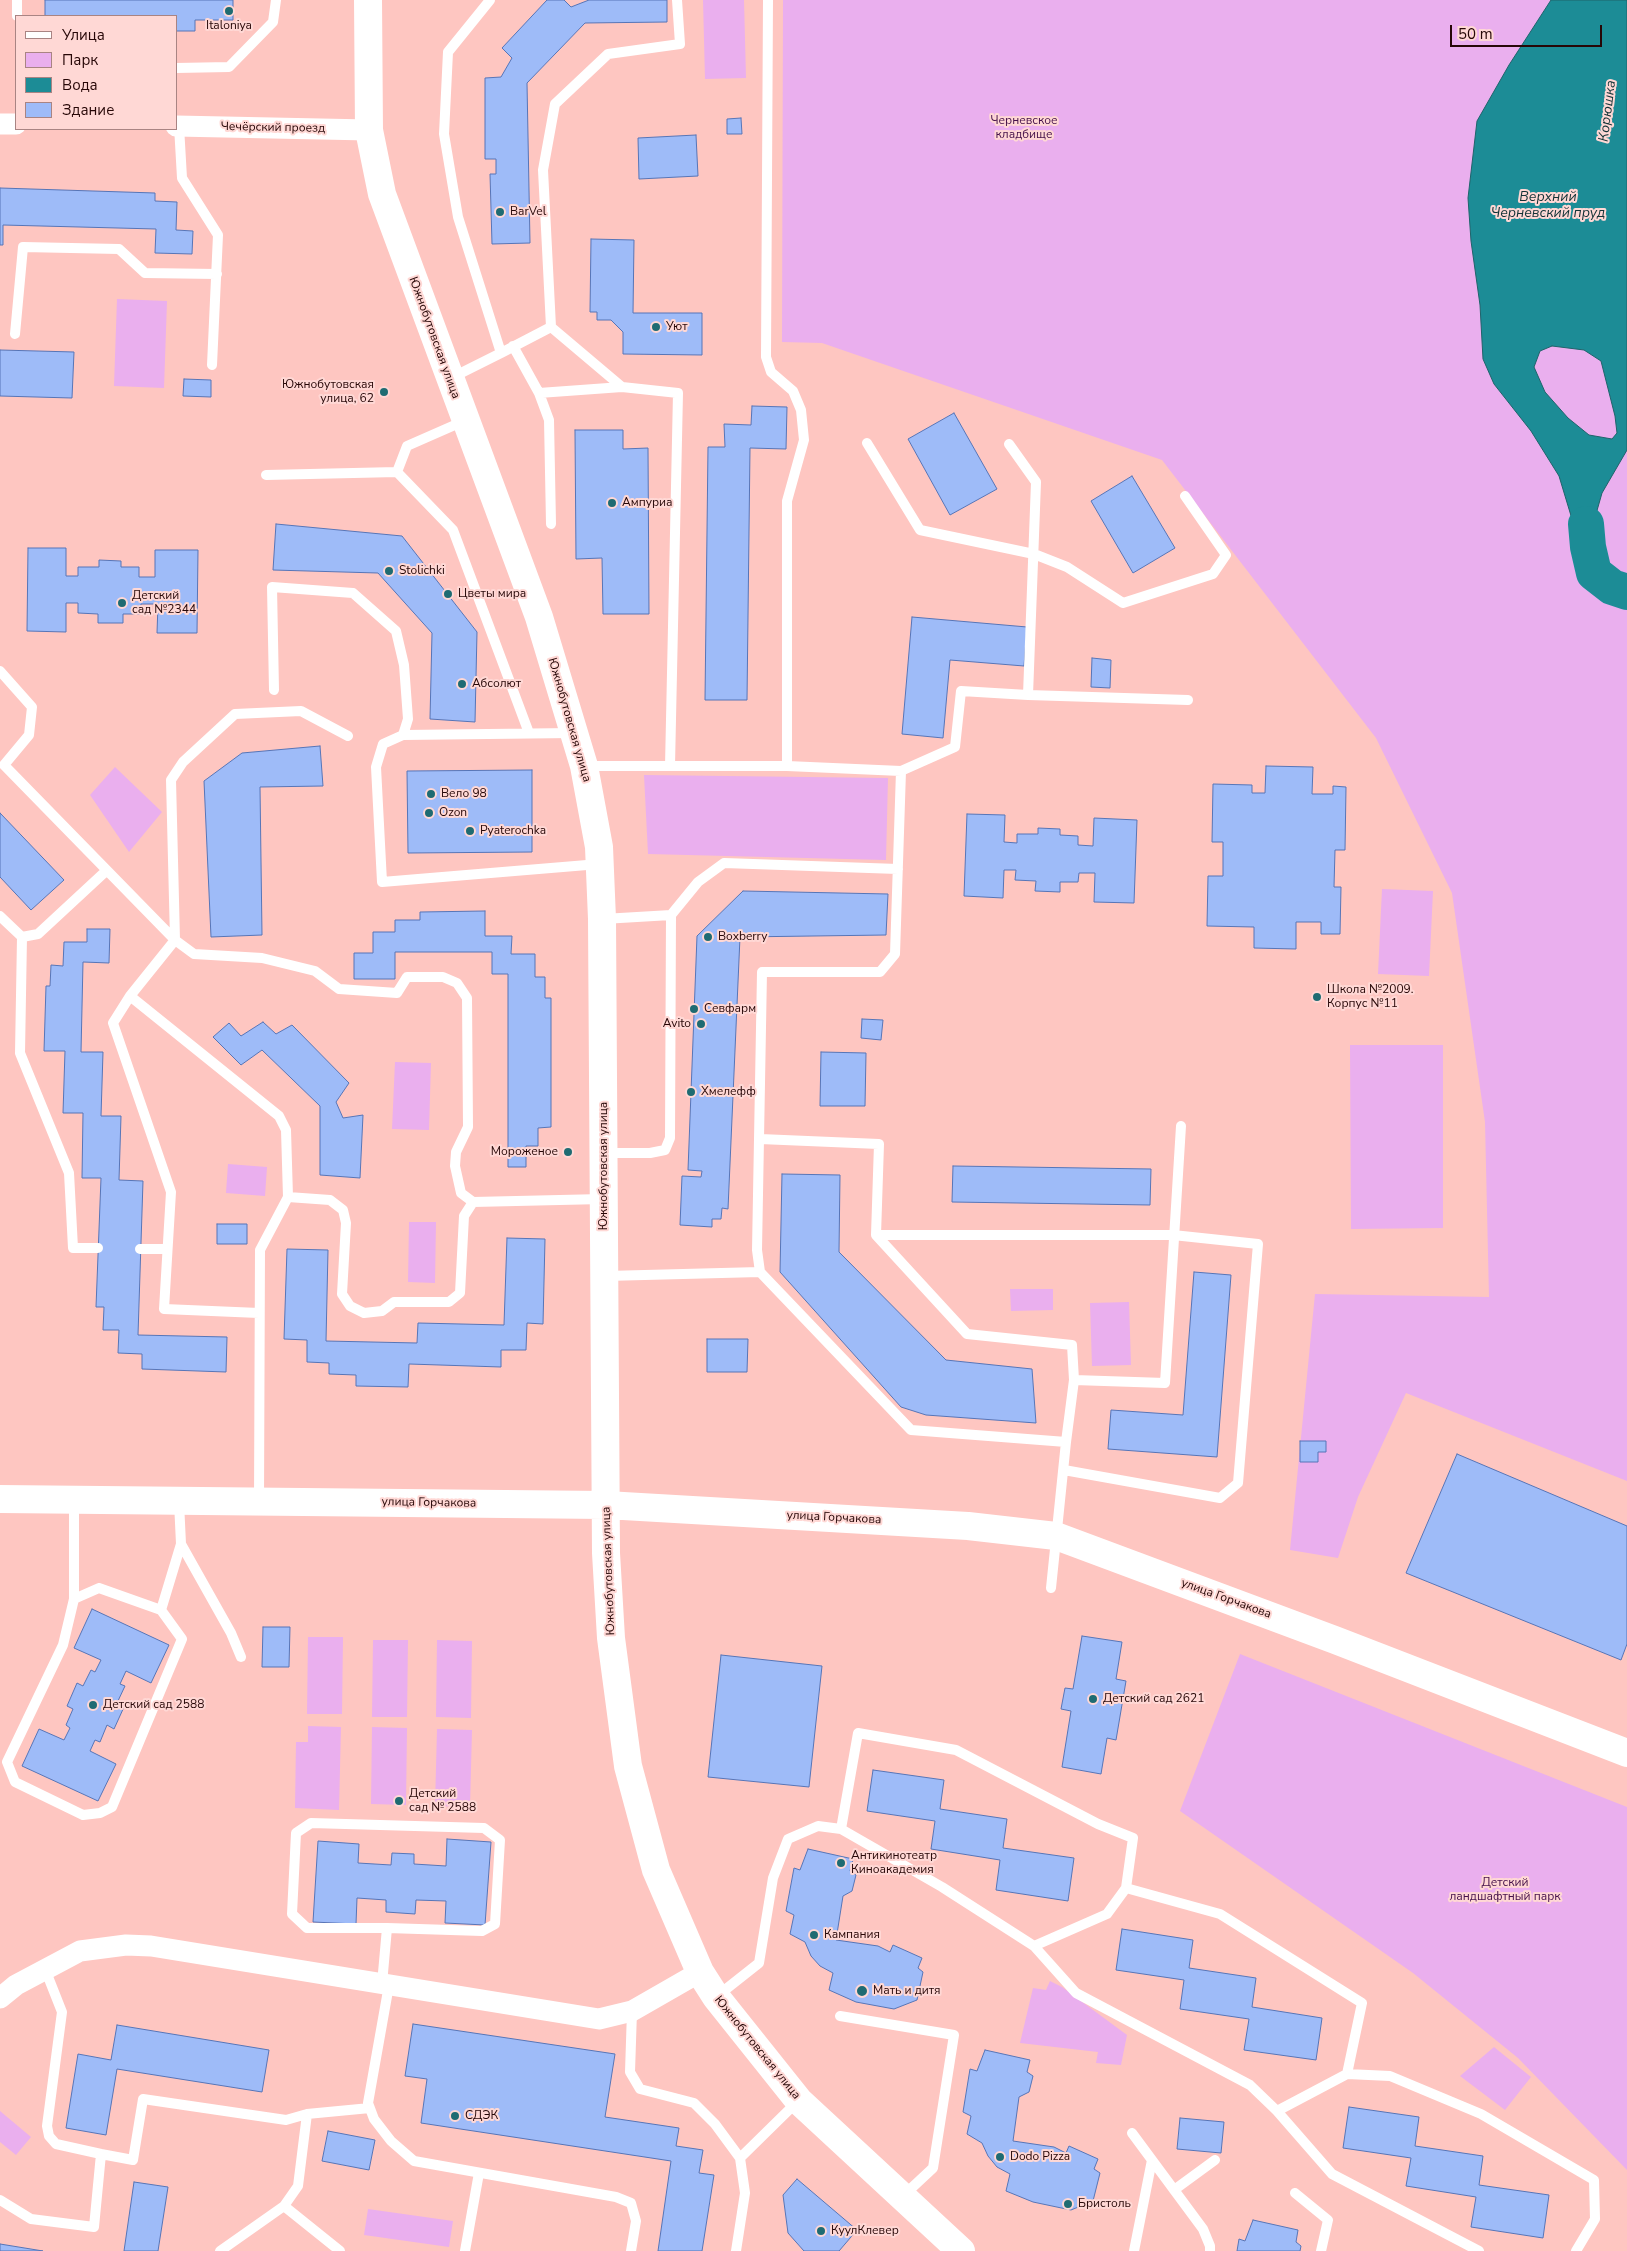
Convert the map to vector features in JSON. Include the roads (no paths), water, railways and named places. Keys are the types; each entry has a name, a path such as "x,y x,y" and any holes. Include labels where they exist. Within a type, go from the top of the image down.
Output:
{"street":[{"name":"Южнобутовская улица","path":"368,0 369,130 382,194 449,379 539,616 584,766 599,847 602,919 606,1553 612,1638 628,1766 656,1870 700,1972 716,1996 799,2101 961,2251"},
{"path":"0,124 15,124"},
{"name":"Чечёрский проезд","path":"178,126 369,130"},
{"name":"улица Горчакова","path":"0,1499 606,1505 968,1526 1056,1536 1336,1640 1627,1753"},
{"path":"0,1998 16,1984 80,1951 126,1945 151,1946 599,2019 632,2011 700,1972"}],"lane":[{"path":"17,0 17,15"},
{"path":"178,68 229,67 274,22 276,0"},
{"path":"490,0 448,52 444,134 458,217 501,352"},
{"path":"622,387 551,327 543,170 555,104 608,54 680,44 677,0"},
{"path":"768,0 766,357 771,372 793,391 802,410 804,440 787,501 787,766"},
{"path":"178,126 182,178 218,235 212,365"},
{"path":"16,334 23,247 119,249 145,273 217,274"},
{"path":"449,379 551,327"},
{"path":"513,346 539,393 549,420 551,524"},
{"path":"539,393 622,387 678,394 670,766"},
{"path":"397,472 407,446 465,420"},
{"path":"867,444 920,530 1034,554 1067,567 1123,603 1213,574 1226,555 1185,496"},
{"path":"1009,444 1036,482 1028,695"},
{"path":"266,475 397,472 453,530 529,734"},
{"path":"274,690 272,587 353,593 396,631 404,665 408,718 403,735"},
{"path":"0,671 32,707 29,735 4,765 175,940 194,954 262,958 315,971 338,989 397,993 407,977 443,977 457,983 467,998 468,1127 456,1152 456,1166 461,1193 473,1202 604,1199"},
{"path":"584,766 787,766 901,771 955,747 961,691 1188,700"},
{"path":"259,1313 164,1309 170,1192 112,1023 130,996 175,940 171,780 183,762 235,714 301,711 348,736"},
{"path":"574,733 403,735 383,744 376,768 382,882 600,864"},
{"path":"901,771 895,954 880,972 762,972 757,1250 760,1272 911,1430 1066,1442"},
{"path":"604,1153 650,1153 665,1150 670,1138 671,915 698,882 724,863 898,869"},
{"path":"22,937 38,934 106,871"},
{"path":"602,919 671,915"},
{"path":"0,916 22,937 20,1053 69,1173 73,1248 98,1248"},
{"path":"130,996 279,1116 286,1130 288,1197 260,1250 258,1502"},
{"path":"1074,1380 1165,1383 1181,1126"},
{"path":"760,1139 879,1144 876,1235 967,1334 1072,1345 1074,1380 1051,1588"},
{"path":"288,1197 330,1200 344,1210 346,1223 342,1294 350,1306 364,1312 382,1311 394,1302 449,1302 460,1293 464,1216 473,1202"},
{"path":"876,1235 1173,1235 1258,1244 1238,1483 1220,1498 1064,1470"},
{"path":"140,1249 168,1250"},
{"path":"604,1276 760,1272"},
{"path":"74,1500 74,1599 62,1645 7,1762 15,1782 83,1815 100,1813 112,1807 182,1639 161,1610 99,1588 74,1599"},
{"path":"161,1610 181,1544 179,1501"},
{"path":"181,1544 231,1633 241,1657"},
{"path":"841,1829 858,1733 956,1750 1098,1824 1133,1838 1126,1888 1107,1914 1034,1946"},
{"path":"311,1823 484,1828 500,1840 495,1924 482,1931 387,1928 306,1928 292,1914 296,1833 311,1823"},
{"path":"716,1996 758,1963 773,1878 788,1839 818,1826 841,1829 942,1887 1034,1946 1076,1993 1250,2085 1277,2111 1332,2174 1479,2251"},
{"path":"1126,1888 1220,1914 1362,2002 1347,2074"},
{"path":"387,1928 386,1985 368,2103 374,2119 392,2141 414,2161 616,2197 631,2203 636,2221 632,2251"},
{"path":"45,1970 62,2012 47,2126 50,2136 56,2144 133,2160 143,2098 286,2120 307,2114 370,2108"},
{"path":"632,2011 630,2072 640,2089 694,2103 715,2124 740,2158 745,2193 736,2251"},
{"path":"840,2016 954,2035 933,2168 903,2197"},
{"path":"1277,2111 1347,2074 1390,2076 1472,2110 1594,2180 1595,2219 1576,2251"},
{"path":"740,2158 799,2101"},
{"path":"220,2251 284,2206 298,2186 307,2114"},
{"path":"1132,2133 1203,2229 1210,2246 1210,2251"},
{"path":"0,2200 13,2210 31,2219 94,2227 100,2154"},
{"path":"1134,2251 1152,2160"},
{"path":"1174,2190 1215,2160"},
{"path":"465,2251 479,2173"},
{"path":"1295,2193 1328,2220 1321,2251"},
{"path":"284,2206 340,2251"}],"water":[{"name":"Верхний Черневский пруд","path":"1551,0 1627,0 1627,450 1602,493 1592,528 1597,567 1594,573 1588,572 1559,476 1531,431 1494,384 1483,359 1480,305 1471,241 1468,198 1477,121 1509,65","holes":["1552,346 1584,350 1601,361 1615,416 1617,433 1612,439 1589,435 1568,418 1545,392 1534,367 1540,351"]}],"waterway":[{"name":"Корюшка","path":"1586,524 1588,547 1594,573 1612,587 1627,592"}],"place":[{"name":"Italoniya","path":"229,11"},
{"name":"BarVel","path":"500,212"},
{"name":"Уют","path":"656,327"},
{"name":"Южнобутовская улица, 62","path":"384,392"},
{"name":"Ампуриа","path":"612,503"},
{"name":"Stolichki","path":"389,571"},
{"name":"Цветы мира","path":"448,594"},
{"name":"Детский сад №2344","path":"122,603"},
{"name":"Абсолют","path":"462,684"},
{"name":"Вело 98","path":"431,794"},
{"name":"Ozon","path":"429,813"},
{"name":"Pyaterochka","path":"470,831"},
{"name":"Boxberry","path":"708,937"},
{"name":"Школа №2009. Корпус №11","path":"1317,997"},
{"name":"Севфарм","path":"694,1009"},
{"name":"Avito","path":"701,1024"},
{"name":"Хмелефф","path":"691,1092"},
{"name":"Мороженое","path":"568,1152"},
{"name":"Детский сад 2621","path":"1093,1699"},
{"name":"Детский сад 2588","path":"93,1705"},
{"name":"Детский сад № 2588","path":"399,1801"},
{"name":"Антикинотеатр Киноакадемия","path":"841,1863"},
{"name":"Кампания","path":"814,1935"},
{"name":"Мать и дитя","path":"862,1991"},
{"name":"СДЭК","path":"455,2116"},
{"name":"Dodo Pizza","path":"1000,2157"},
{"name":"Бристоль","path":"1068,2204"},
{"name":"КуулКлевер","path":"821,2231"}],"park label":[{"name":"Черневское кладбище","path":"1024,128"},
{"name":"Детский ландшафтный парк","path":"1505,1890"}]}
